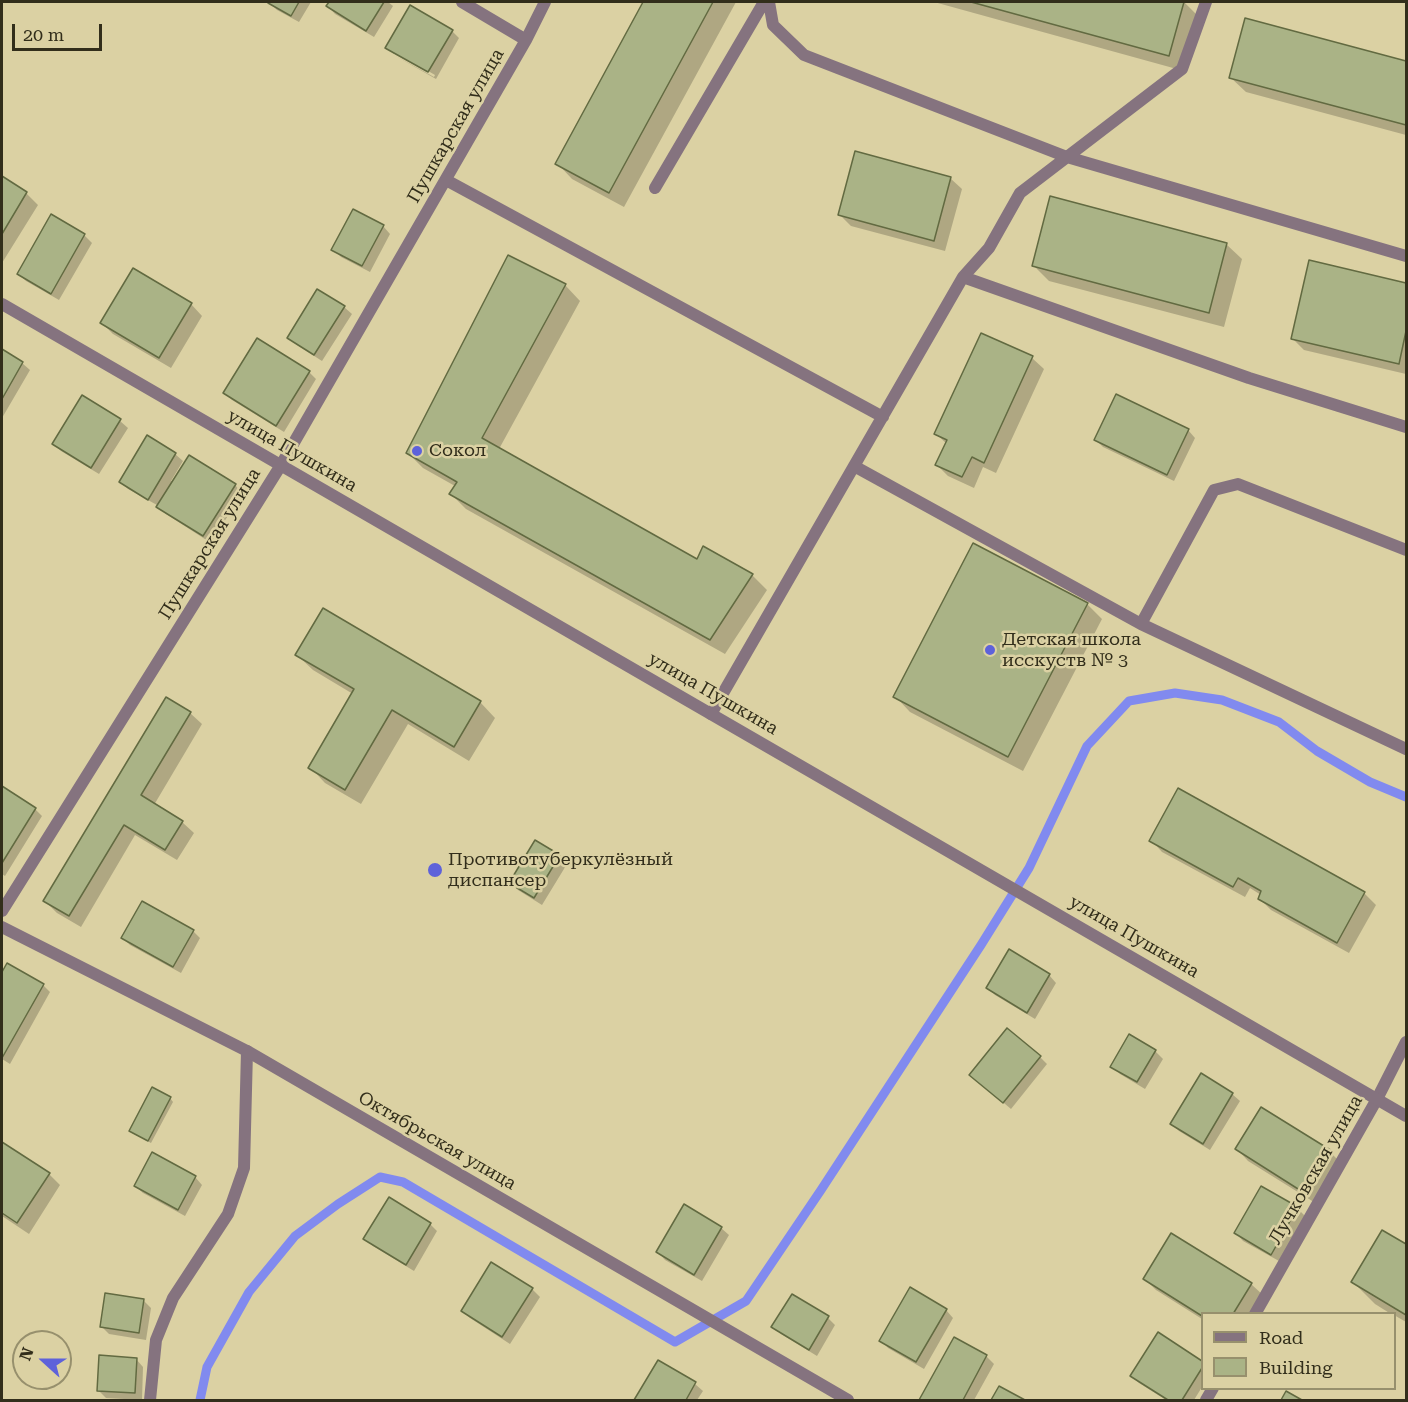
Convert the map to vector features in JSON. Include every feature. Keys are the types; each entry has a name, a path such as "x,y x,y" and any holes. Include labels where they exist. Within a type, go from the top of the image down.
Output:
{"street":[{"path":"462,2 526,40"},
{"name":"Пушкарская улица","path":"2,911 281,465 526,40 544,2"},
{"path":"655,188 764,2"},
{"path":"769,2 773,25 804,55 1067,157 1407,256"},
{"path":"711,714 963,278 988,248 1020,193 1182,69 1206,2"},
{"path":"446,180 883,417"},
{"path":"963,278 1249,378 1407,427"},
{"name":"улица Пушкина","path":"2,303 1407,1116"},
{"path":"854,466 1141,624 1407,749"},
{"path":"1141,624 1214,490 1238,484 1407,550"},
{"name":"Октябрьская улица","path":"2,927 247,1051 848,1401"},
{"name":"Лучковская улица","path":"1256,1312 1407,1042"},
{"path":"150,1401 156,1340 173,1298 228,1214 244,1168 247,1051"}],"building":[{"path":"268,2 299,2 291,16"},
{"path":"329,2 384,2 366,31 326,6"},
{"path":"643,2 713,2 609,193 555,164"},
{"path":"971,2 1184,2 1169,56"},
{"path":"410,5 453,30 428,72 385,48"},
{"path":"1245,18 1406,61 1406,125 1229,78"},
{"path":"855,151 951,177 934,241 838,215"},
{"path":"2,176 27,192 2,234"},
{"path":"1050,196 1227,243 1209,313 1032,266"},
{"path":"353,209 384,225 362,266 331,250"},
{"path":"51,214 85,234 51,294 17,274"},
{"path":"508,255 566,284 482,438 697,559 703,546 753,574 710,640 449,494 457,482 406,453"},
{"path":"1309,260 1406,283 1406,331 1399,364 1291,339"},
{"path":"133,268 192,303 159,358 100,323"},
{"path":"317,289 345,306 314,355 287,338"},
{"path":"981,333 1033,356 984,463 972,457 962,477 935,465 947,440 934,434"},
{"path":"257,338 310,371 276,426 223,393"},
{"path":"2,349 23,362 2,399"},
{"path":"1116,394 1189,429 1167,475 1094,440"},
{"path":"82,395 121,419 91,468 52,444"},
{"path":"147,435 176,453 148,500 119,482"},
{"path":"189,455 236,484 203,536 156,507"},
{"name":"Детская школа исскуств № 3","path":"973,543 1088,603 1008,757 893,697"},
{"path":"323,608 481,701 454,747 392,710 345,790 308,768 354,689 295,655"},
{"path":"166,697 191,712 141,795 183,821 165,850 124,825 69,916 43,901"},
{"path":"2,786 36,808 2,863"},
{"path":"1178,788 1365,892 1337,943 1258,899 1261,891 1238,878 1233,887 1149,841"},
{"path":"535,840 560,855 534,898 509,883"},
{"path":"142,901 194,930 173,967 121,938"},
{"path":"1009,949 1050,974 1027,1013 986,988"},
{"path":"7,963 44,984 2,1058 2,972"},
{"path":"1007,1028 1041,1056 1003,1103 969,1075"},
{"path":"1129,1034 1156,1050 1137,1082 1110,1067"},
{"path":"1201,1073 1233,1093 1203,1144 1170,1124"},
{"path":"152,1087 171,1097 148,1141 129,1131"},
{"path":"1261,1107 1332,1151 1306,1194 1235,1149"},
{"path":"2,1142 50,1173 17,1223 2,1213"},
{"path":"152,1152 196,1176 178,1210 134,1186"},
{"path":"1261,1186 1298,1207 1271,1255 1234,1233"},
{"path":"389,1197 431,1223 406,1265 363,1239"},
{"path":"684,1204 722,1227 694,1275 656,1252"},
{"path":"1382,1230 1406,1244 1406,1315 1351,1282"},
{"path":"1171,1233 1252,1283 1234,1312 1201,1312 1201,1315 1143,1279"},
{"path":"491,1262 533,1288 502,1337 461,1311"},
{"path":"910,1287 947,1309 916,1362 879,1341"},
{"path":"105,1293 144,1299 139,1333 100,1327"},
{"path":"792,1294 829,1316 809,1350 771,1327"},
{"path":"1158,1332 1201,1360 1201,1370 1182,1400 1168,1400 1130,1376"},
{"path":"954,1337 987,1355 963,1400 919,1400"},
{"path":"99,1355 137,1358 135,1393 97,1391"},
{"path":"658,1360 696,1382 686,1400 634,1400"},
{"path":"999,1386 1025,1400 991,1400"},
{"path":"1286,1391 1302,1400 1281,1400"}],"waterway":[{"path":"200,1400 207,1367 249,1292 295,1236 380,1177 403,1182 675,1342 746,1301 821,1190 1029,868 1087,746 1129,701 1175,693 1222,700 1279,722 1317,751 1370,782 1406,797"}],"place":[{"name":"Сокол","path":"417,451"},
{"name":"Детская школа исскуств № 3","path":"990,650"},
{"name":"Противотуберкулёзный диспансер","path":"435,870"}]}
